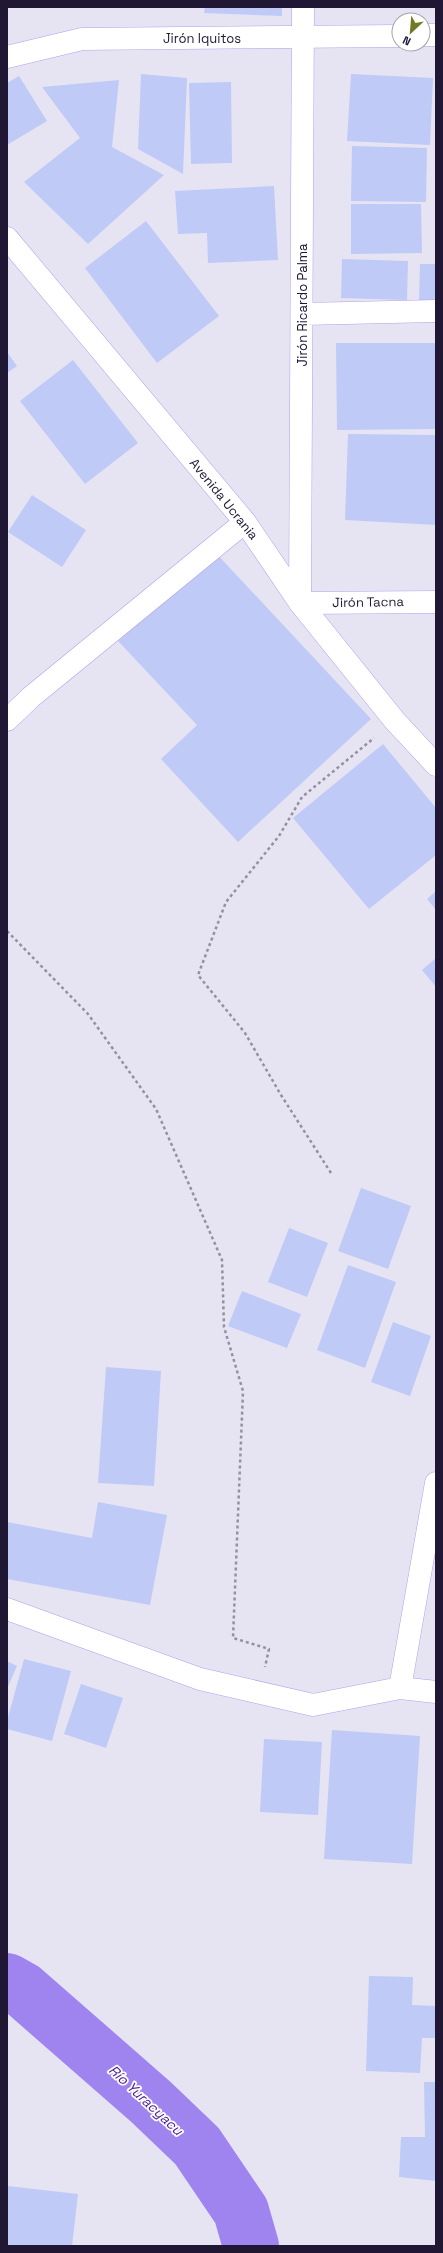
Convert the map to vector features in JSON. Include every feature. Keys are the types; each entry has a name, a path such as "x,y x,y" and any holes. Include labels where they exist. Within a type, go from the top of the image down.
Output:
{"street":[{"name":"Jirón Ricardo Palma","path":"300,603 303,7"},
{"name":"Jirón Iquitos","path":"7,57 82,39 391,36"},
{"name":"Avenida Ucrania","path":"7,238 245,522 300,603 395,721 436,765"},
{"path":"302,314 436,312"},
{"path":"7,720 31,697 245,522"},
{"name":"Jirón Tacna","path":"300,603 436,602"},
{"path":"400,1688 436,1483"},
{"path":"7,1609 200,1679 312,1705 400,1688 436,1692"}],"path":[{"path":"331,1173 281,1095 244,1033 198,975 226,902 279,836 302,796 395,721"},
{"path":"7,931 88,1014 156,1110 222,1260 224,1327 243,1390 233,1638 269,1649 259,1693"}],"building":[{"path":"205,7 282,7 282,16 204,13"},
{"path":"141,74 187,78 183,174 138,149"},
{"path":"351,74 433,78 430,145 347,141"},
{"path":"19,76 47,121 7,145 7,83"},
{"path":"119,80 112,147 164,175 88,244 24,182 80,138 42,87"},
{"path":"231,82 232,163 191,164 189,83"},
{"path":"352,146 427,148 426,202 351,201"},
{"path":"274,186 278,260 208,263 207,233 178,234 175,191"},
{"path":"351,204 421,204 422,253 351,254"},
{"path":"146,221 219,316 157,363 85,268"},
{"path":"342,259 408,261 407,300 341,298"},
{"path":"420,264 436,264 436,302 419,301"},
{"path":"336,343 436,343 436,429 337,430"},
{"path":"7,352 17,366 7,373"},
{"path":"73,360 138,443 85,484 20,401"},
{"path":"348,434 436,435 436,525 345,520"},
{"path":"32,495 86,530 62,567 8,532"},
{"path":"215,552 371,719 238,842 161,759 197,725 118,641"},
{"path":"383,744 436,808 436,855 369,909 293,818"},
{"path":"436,891 436,910 427,899"},
{"path":"436,958 436,987 422,970"},
{"path":"361,1188 411,1206 388,1269 338,1251"},
{"path":"289,1228 328,1243 307,1297 268,1282"},
{"path":"348,1265 396,1282 365,1368 317,1350"},
{"path":"242,1291 301,1314 287,1348 228,1326"},
{"path":"393,1322 431,1336 410,1396 371,1382"},
{"path":"106,1367 161,1371 154,1486 98,1483"},
{"path":"98,1502 167,1515 150,1605 7,1579 7,1522 92,1538"},
{"path":"24,1659 71,1671 52,1741 7,1729 7,1721"},
{"path":"7,1661 17,1666 7,1689"},
{"path":"81,1684 123,1698 106,1748 64,1734"},
{"path":"332,1730 420,1736 412,1864 324,1859"},
{"path":"264,1739 322,1742 318,1815 260,1812"},
{"path":"369,1976 413,1977 412,2005 436,2006 436,2038 422,2038 420,2073 366,2071"},
{"path":"424,2082 436,2082 436,2181 399,2177 401,2137 425,2137"},
{"path":"8,2186 78,2194 72,2246 7,2246"}],"waterway":[{"name":"Río Yuracyacu","path":"7,1981 23,1990 151,2102 197,2146 241,2211 251,2246"}]}
